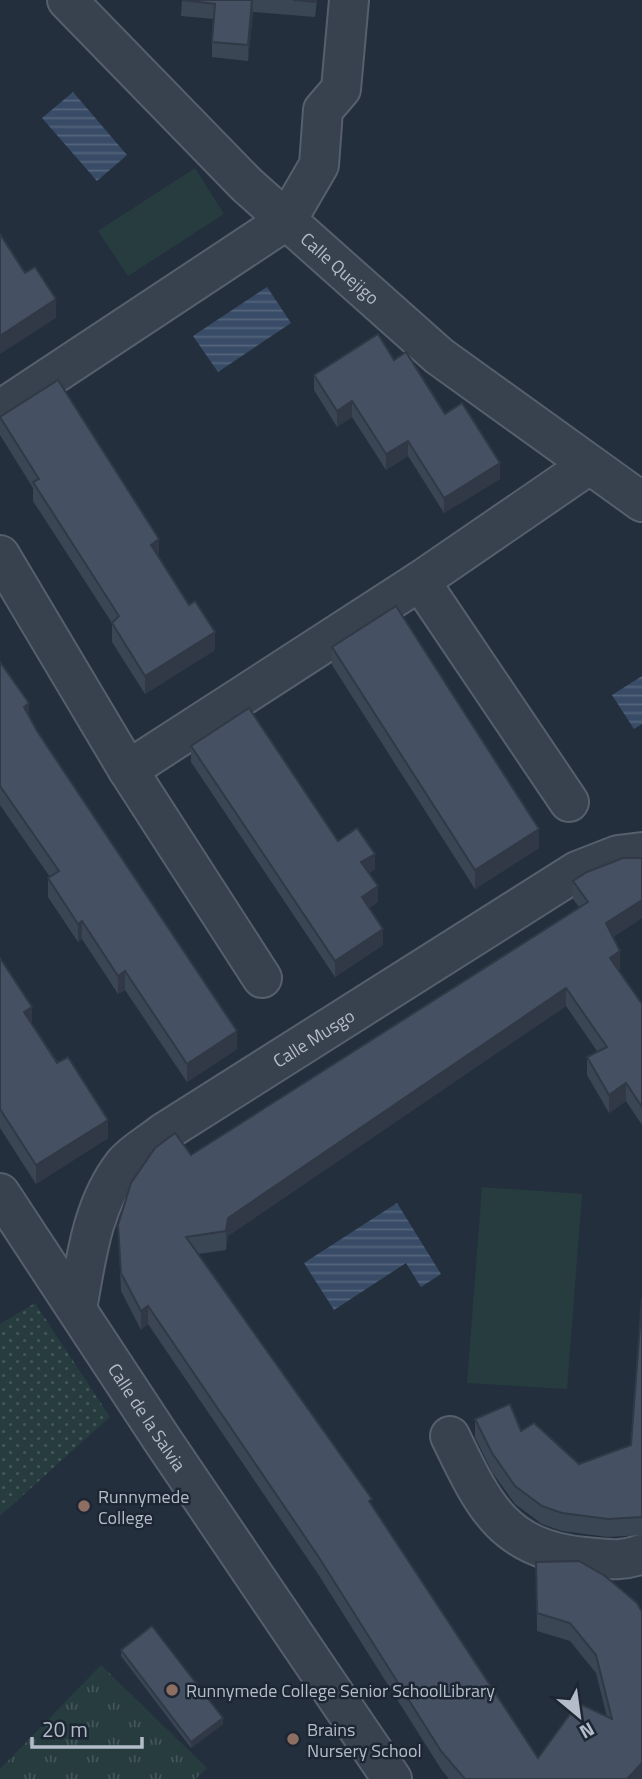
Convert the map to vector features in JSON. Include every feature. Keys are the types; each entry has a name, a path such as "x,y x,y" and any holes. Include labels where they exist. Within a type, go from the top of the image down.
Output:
{"street":[{"name":"Calle Quejigo","path":"67,0 247,185 439,356 642,502"},
{"path":"0,410 287,220 319,165 323,110 341,89 349,0"},
{"path":"128,770 420,581 589,465"},
{"path":"0,555 128,770 262,978"},
{"path":"420,581 569,802"},
{"name":"Calle Musgo","path":"77,1309 89,1242 107,1192 125,1162 163,1133 577,871 618,855 642,852"},
{"name":"Calle de la Salvia","path":"0,1193 392,1779"},
{"path":"450,1436 473,1484 507,1531 557,1555 636,1564"}],"green space":[{"path":"195,168 224,214 128,276 98,231"},
{"path":"482,1187 582,1194 567,1389 467,1383"},
{"path":"35,1303 110,1417 0,1516 0,1324"},
{"path":"101,1665 207,1768 196,1779 0,1779 0,1769"}],"water":[{"path":"73,92 127,155 97,181 42,118"},
{"path":"267,287 291,323 218,372 193,336"},
{"path":"642,676 642,724 634,729 612,695"},
{"path":"397,1203 441,1274 421,1287 406,1263 334,1310 304,1263"}],"building":[{"path":"182,0 252,0 248,45 212,42 215,4"},
{"path":"0,234 25,273 35,267 56,299 0,336"},
{"path":"378,334 394,360 406,352 445,414 462,403 500,463 444,498 408,441 386,454 352,401 337,411 314,375"},
{"path":"58,380 159,539 151,545 189,605 195,601 215,632 145,676 112,623 119,616 33,482 39,479 0,417"},
{"path":"396,606 539,829 475,870 332,647"},
{"path":"0,662 29,703 24,707 37,731 237,1031 187,1064 125,971 118,976 82,921 78,924 48,878 59,871 0,786"},
{"path":"249,708 338,841 357,828 375,854 361,862 378,886 362,897 383,929 335,961 191,746"},
{"path":"623,858 642,858 642,900 606,923 620,951 610,958 642,1004 642,1107 626,1083 609,1095 587,1057 607,1047 566,988 228,1218 226,1231 186,1237 372,1499 369,1501 538,1758 578,1703 612,1719 596,1655 570,1623 537,1613 536,1562 579,1561 605,1576 637,1603 642,1612 642,1763 627,1779 465,1779 441,1751 318,1556 148,1306 141,1311 121,1273 118,1225 131,1183 155,1148 175,1133 191,1155 588,902 573,881 587,872"},
{"path":"0,958 32,1007 24,1012 57,1063 68,1057 108,1120 36,1165 0,1109"},
{"path":"642,1298 642,1517 608,1519 562,1513 542,1506 515,1486 492,1453 475,1419 510,1404 521,1431 534,1423 579,1464 631,1445"},
{"name":"Runnymede College Senior SchoolLibrary","path":"152,1626 223,1718 191,1742 121,1650"}],"place":[{"name":"Runnymede College","path":"84,1506"},
{"name":"Runnymede College Senior SchoolLibrary","path":"172,1690"},
{"name":"Brains Nursery School","path":"293,1739"}]}
